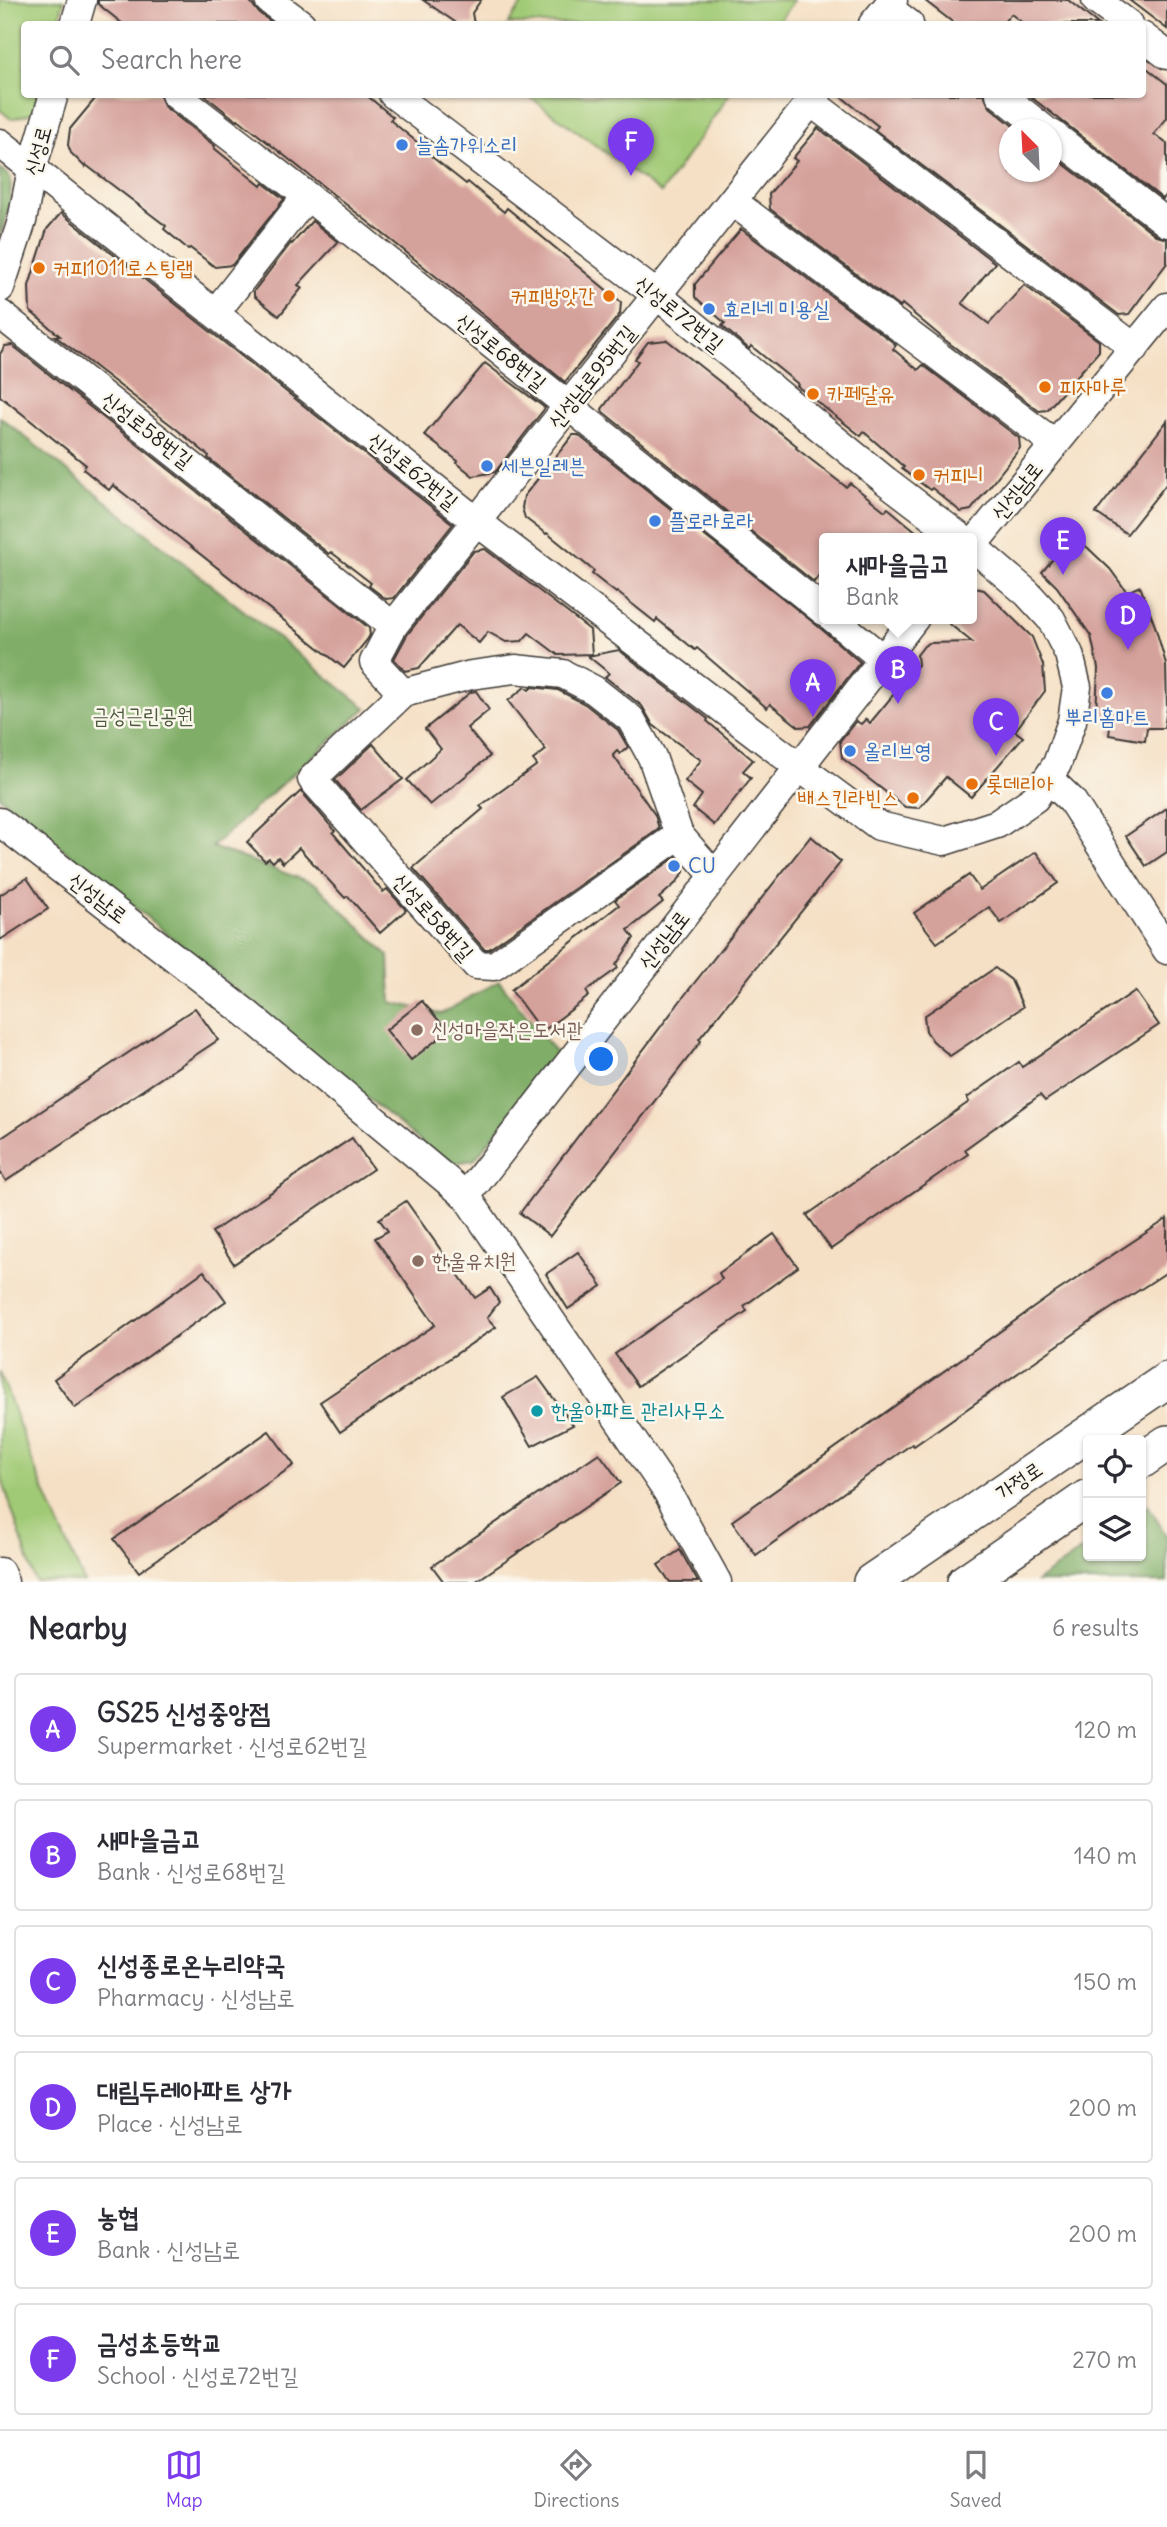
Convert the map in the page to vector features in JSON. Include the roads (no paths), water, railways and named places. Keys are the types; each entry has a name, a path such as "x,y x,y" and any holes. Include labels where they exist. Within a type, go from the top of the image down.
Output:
{"main road":[{"name":"가정로","path":"871,1582 1167,1380"},
{"path":"1146,1458 1167,1443"},
{"path":"965,1582 1087,1498"}],"street":[{"path":"269,0 297,21"},
{"path":"1096,0 1124,21"},
{"path":"884,11 903,21"},
{"path":"1146,38 1167,55"},
{"name":"신성로","path":"0,288 22,221 32,169 53,98"},
{"name":"신성로68번길","path":"180,98 307,196 819,607"},
{"name":"신성로72번길","path":"398,98 657,295 886,481 954,533"},
{"path":"814,98 1135,348"},
{"name":"신성남로95번길","path":"393,626 814,98"},
{"path":"1005,98 1031,119"},
{"path":"1062,142 1167,223"},
{"name":"신성로62번길","path":"0,143 476,522 798,766"},
{"path":"215,313 307,196"},
{"name":"신성남로","path":"732,201 1055,444"},
{"name":"신성남로","path":"977,540 1167,307"},
{"name":"신성로58번길","path":"0,314 393,626"},
{"name":"신성남로","path":"0,822 246,1013 466,1196 798,766 879,826 944,841 997,824 1035,798 1057,764 1072,721 1077,687 1069,654 1051,619 1027,593 977,550"},
{"path":"840,624 883,659"},
{"path":"798,766 910,624"},
{"path":"393,626 374,662 403,693"},
{"name":"신성로58번길","path":"679,835 494,966 476,965 312,779 403,693 471,675 515,669 563,674 594,690 631,719 652,757 679,835 714,875"},
{"path":"1048,778 1072,801 1167,950"},
{"path":"466,1196 667,1491 717,1582"},
{"path":"0,1572 4,1582"}],"place":[{"name":"늘솜가위소리","path":"402,145"},
{"name":"금성초등학교","path":"631,176"},
{"name":"커피1011로스팅랩","path":"39,268"},
{"name":"커피방앗간","path":"609,296"},
{"name":"효리네 미용실","path":"709,309"},
{"name":"피자마루","path":"1045,387"},
{"name":"카페달유","path":"813,394"},
{"name":"세븐일레븐","path":"487,466"},
{"name":"커피니","path":"919,475"},
{"name":"플로라로라","path":"655,521"},
{"name":"농협","path":"1063,575"},
{"name":"대림두레아파트 상가","path":"1128,650"},
{"name":"뿌리홈마트","path":"1107,693"},
{"name":"새마을금고","path":"898,704"},
{"name":"GS25 신성중앙점","path":"813,717"},
{"name":"올리브영","path":"850,751"},
{"name":"신성종로온누리약국","path":"996,756"},
{"name":"롯데리아","path":"972,784"},
{"name":"배스킨라빈스","path":"913,798"},
{"name":"CU","path":"674,866"},
{"name":"신성마을작은도서관","path":"417,1030"},
{"name":"한울유치원","path":"418,1261"},
{"name":"한울아파트 관리사무소","path":"537,1411"}],"park label":[{"name":"금성근린공원","path":"143,716"}]}
